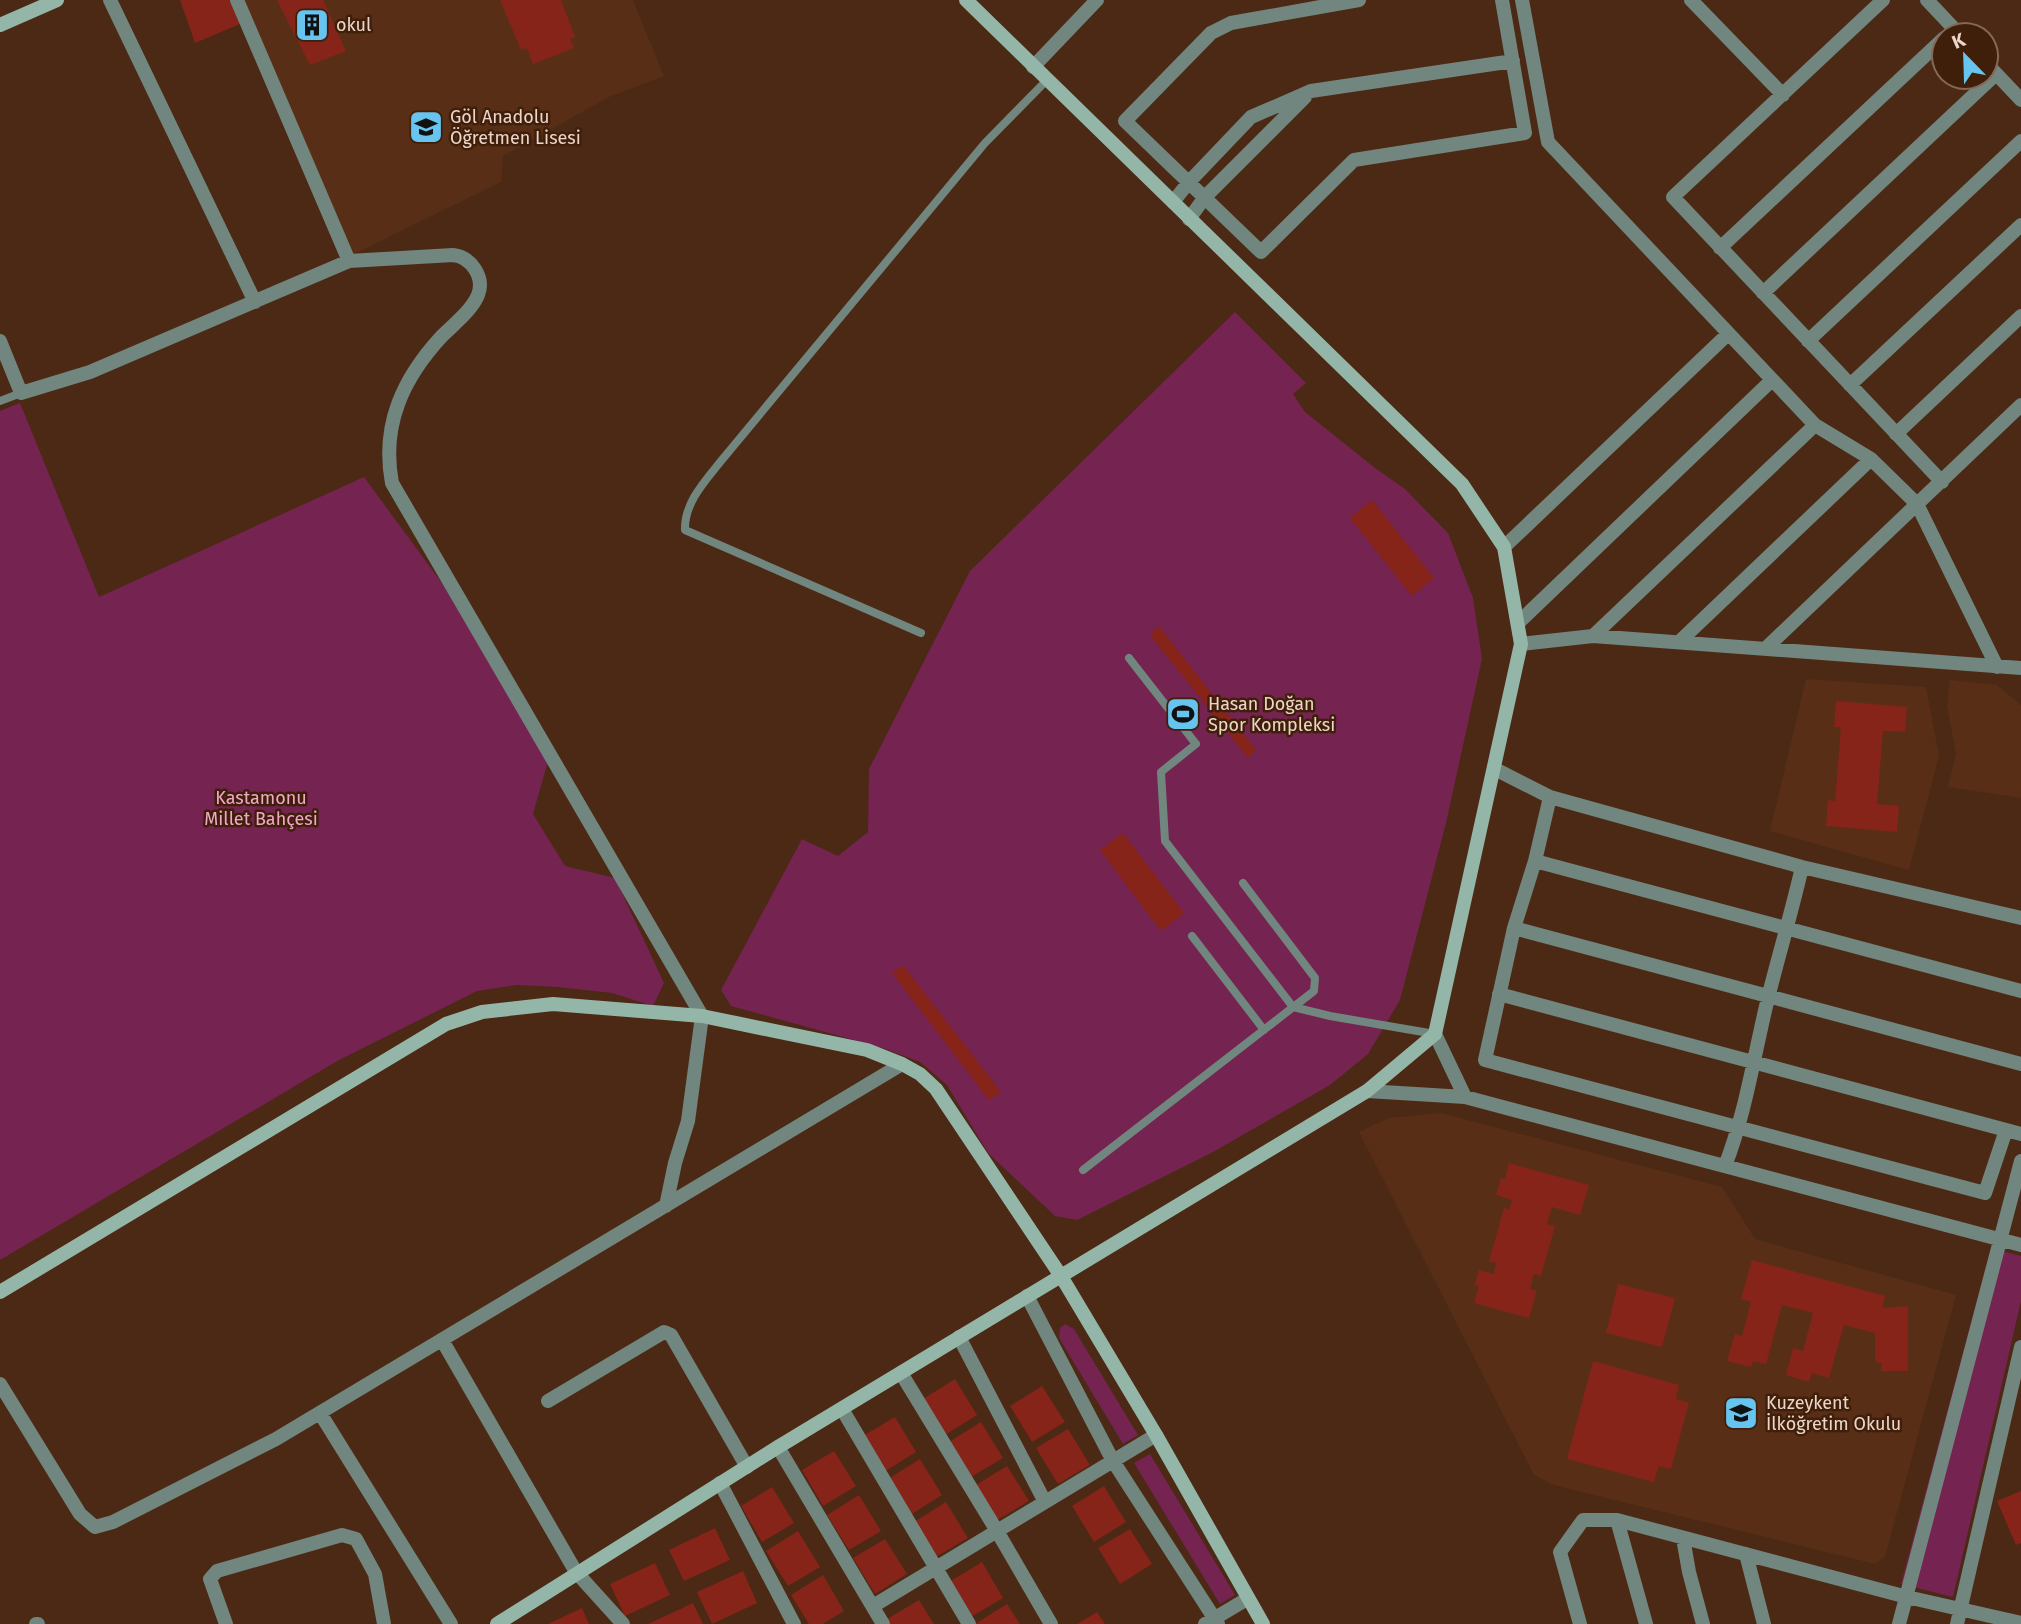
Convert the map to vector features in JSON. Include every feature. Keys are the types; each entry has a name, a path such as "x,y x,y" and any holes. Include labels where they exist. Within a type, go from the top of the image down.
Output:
{"street":[{"path":"0,25 57,0"},
{"path":"110,0 254,302"},
{"path":"237,0 349,261"},
{"path":"504,1622 576,1572 778,1447 1367,1091 1435,1034 1521,644 1504,547 1462,484 966,0"},
{"path":"1033,66 1097,0"},
{"path":"1359,0 1231,23 1211,33 1125,121 1261,252 1354,160 1525,133 1502,0"},
{"path":"1522,0 1548,142 1815,425 1871,459 1917,504 1997,667"},
{"path":"1691,0 1783,95"},
{"path":"1883,0 1673,197 1942,482"},
{"path":"1927,0 1942,21"},
{"path":"1720,248 1930,53"},
{"path":"1173,202 1251,117 1311,91 1513,61"},
{"path":"2000,78 2021,100"},
{"path":"1189,219 1205,197 1311,91"},
{"path":"1763,293 1969,91"},
{"path":"1808,341 2021,141"},
{"path":"1226,143 1243,160"},
{"path":"1850,385 2021,225"},
{"path":"0,341 21,393 90,372 349,261 453,255 466,258 475,268 480,288 474,301 429,351 401,393 391,432 388,462 392,483 702,1016 688,1121 666,1206"},
{"path":"1896,434 2021,316"},
{"path":"1504,547 1728,334"},
{"path":"1518,623 1772,380"},
{"path":"1766,648 2021,405"},
{"path":"1592,636 1815,425"},
{"path":"1679,642 1871,459"},
{"path":"1521,644 1592,636 2021,668"},
{"path":"1495,769 1550,797 1802,867 2021,918"},
{"path":"1499,994 2014,1132 1985,1193 1485,1060 1499,994 1514,928 1535,861 1550,797"},
{"path":"1535,861 2021,991"},
{"path":"1726,1166 1740,1128 1768,996 1802,867"},
{"path":"1514,928 2021,1064"},
{"path":"0,1292 446,1024 482,1012 516,1006 553,1004 702,1016 867,1051 902,1064 920,1074 936,1089 1061,1276 1156,1435 1263,1624"},
{"path":"1435,1034 1465,1097"},
{"path":"0,1384 80,1514 95,1527 113,1522 276,1439 902,1064"},
{"path":"1367,1091 1465,1097 2021,1245"},
{"path":"1899,1624 2021,1161"},
{"path":"1027,1296 1113,1461 1212,1622 1247,1599"},
{"path":"548,1401 664,1332 671,1335 747,1467"},
{"path":"960,1337 1045,1502"},
{"path":"442,1340 576,1572 623,1624"},
{"path":"1957,1624 2021,1347"},
{"path":"901,1373 1051,1624"},
{"path":"842,1409 969,1624"},
{"path":"320,1413 452,1624"},
{"path":"873,1606 1156,1435"},
{"path":"778,1447 883,1624"},
{"path":"720,1483 794,1624"},
{"path":"1580,1624 1560,1552 1583,1520 1617,1520 1907,1597 2021,1623"},
{"path":"1617,1520 1646,1624"},
{"path":"226,1624 210,1579 217,1571 342,1535 356,1539 375,1574 384,1624"},
{"path":"1683,1538 1703,1624"},
{"path":"1746,1554 1764,1624"}],"lane":[{"path":"922,633 685,530 685,516 696,493 730,450 985,144 1047,80"},
{"path":"0,401 21,393"},
{"path":"1129,658 1196,744 1161,772 1165,841 1293,1007 1435,1034"},
{"path":"1083,1170 1314,991 1315,978 1243,883"},
{"path":"1192,936 1264,1030"}],"shaded area":[{"name":"Göl Anadolu Öğretmen Lisesi","path":"237,0 633,0 664,76 609,97 503,156 501,182 354,254"},
{"path":"1806,679 1926,687 1939,756 1909,870 1770,831"},
{"path":"1950,680 1997,685 2021,705 2021,798 1948,787 1956,754 1947,706"},
{"path":"1441,1113 1722,1187 1755,1239 1956,1295 1885,1557 1875,1564 1554,1485 1534,1475 1359,1132 1389,1118"}],"green space":[{"name":"Hasan Doğan Spor Kompleksi","path":"1235,312 1306,383 1293,394 1305,412 1405,489 1448,533 1473,598 1482,659 1446,823 1400,1000 1368,1054 1330,1085 1213,1152 1077,1220 1055,1216 988,1153 947,1085 920,1062 883,1048 731,1006 721,990 802,839 838,856 868,832 869,769 970,571"},
{"name":"Kastamonu Millet Bahçesi","path":"20,403 99,597 364,477 447,590 549,758 533,814 565,866 615,878 664,983 653,1006 612,993 558,987 517,985 477,991 339,1060 0,1260 0,411"},
{"path":"1991,1248 2021,1256 2021,1301 1953,1597 1901,1584"},
{"path":"1065,1324 1074,1329 1138,1435 1123,1444 1059,1338 1060,1328"},
{"path":"1150,1454 1235,1595 1220,1604 1134,1463"}],"building":[{"path":"180,0 232,0 240,24 195,43"},
{"name":"okul","path":"277,0 323,0 346,51 310,65"},
{"path":"500,0 561,0 575,37 570,39 574,48 533,64 527,48 521,50"},
{"path":"1372,500 1434,578 1412,596 1350,518"},
{"path":"1159,626 1256,750 1248,758 1150,635"},
{"path":"1836,701 1907,707 1905,732 1883,731 1877,804 1899,806 1897,832 1826,826 1828,800 1835,801 1841,727 1834,727"},
{"path":"1123,833 1184,913 1161,931 1100,850"},
{"path":"903,965 1001,1092 989,1100 892,973"},
{"path":"1509,1163 1589,1185 1580,1215 1552,1207 1547,1224 1555,1226 1541,1276 1534,1274 1530,1289 1537,1291 1529,1318 1474,1303 1479,1286 1475,1285 1479,1270 1494,1274 1496,1263 1489,1261 1504,1208 1509,1210 1512,1200 1496,1195 1501,1178 1505,1179"},
{"path":"1752,1260 1885,1296 1882,1308 1908,1306 1908,1371 1881,1371 1882,1363 1875,1362 1875,1333 1844,1325 1829,1378 1812,1373 1809,1382 1786,1375 1793,1348 1803,1351 1813,1313 1782,1305 1766,1364 1753,1361 1751,1367 1727,1361 1735,1334 1742,1336 1751,1302 1741,1299"},
{"path":"1618,1284 1675,1298 1662,1347 1606,1333"},
{"path":"1593,1361 1679,1385 1676,1399 1689,1403 1671,1469 1659,1466 1654,1482 1567,1459"},
{"path":"955,1379 977,1415 945,1435 923,1399"},
{"path":"1042,1386 1065,1422 1032,1442 1010,1406"},
{"path":"895,1417 916,1452 884,1472 863,1436"},
{"path":"981,1422 1003,1458 971,1477 949,1442"},
{"path":"1068,1429 1090,1465 1058,1484 1036,1448"},
{"path":"834,1451 856,1486 823,1506 802,1470"},
{"path":"920,1459 942,1495 910,1515 888,1479"},
{"path":"1007,1466 1029,1501 997,1520 976,1485"},
{"path":"1104,1486 1126,1522 1094,1542 1072,1506"},
{"path":"772,1487 794,1523 762,1542 741,1506"},
{"path":"2021,1491 2021,1543 2016,1545 1997,1501"},
{"path":"859,1495 881,1531 849,1550 827,1515"},
{"path":"946,1502 968,1538 936,1557 914,1522"},
{"path":"715,1528 730,1560 684,1581 669,1550"},
{"path":"1130,1529 1152,1564 1120,1584 1098,1548"},
{"path":"798,1531 820,1567 788,1586 766,1551"},
{"path":"885,1539 907,1574 875,1594 853,1558"},
{"path":"982,1562 1003,1598 971,1617 949,1582"},
{"path":"655,1563 670,1595 625,1616 610,1584"},
{"path":"743,1571 757,1603 712,1624 697,1592"},
{"path":"823,1575 844,1611 823,1624 809,1624 791,1595"},
{"path":"919,1600 934,1624 890,1624 887,1619"},
{"path":"693,1603 703,1624 648,1624"},
{"path":"1007,1604 1020,1624 975,1624"},
{"path":"582,1608 589,1624 548,1624"},
{"path":"1097,1612 1105,1624 1077,1624"}],"place":[{"name":"okul","path":"312,25"},
{"name":"Göl Anadolu Öğretmen Lisesi","path":"426,127"},
{"name":"Hasan Doğan Spor Kompleksi","path":"1183,714"},
{"name":"Kuzeykent İlköğretim Okulu","path":"1741,1413"}]}
